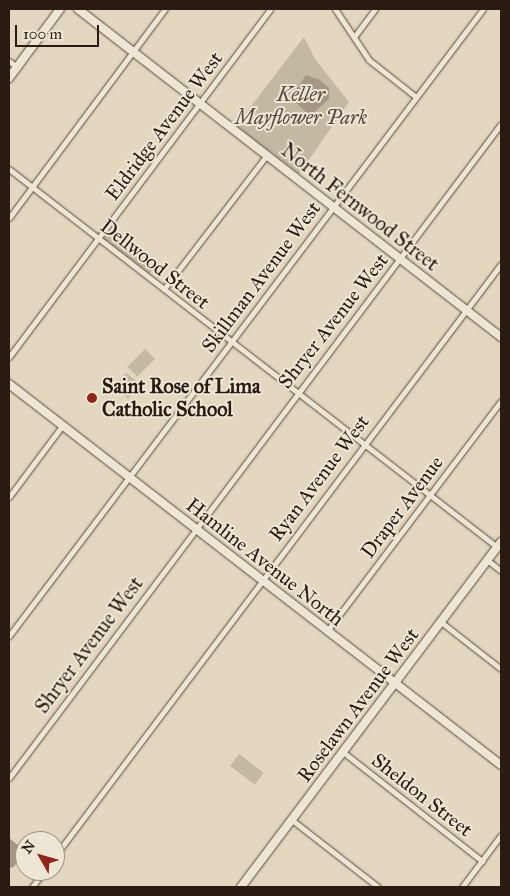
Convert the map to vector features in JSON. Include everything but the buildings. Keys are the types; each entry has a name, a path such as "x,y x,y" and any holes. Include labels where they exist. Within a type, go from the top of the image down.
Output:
{"street":[{"path":"9,78 60,9"},
{"name":"North Fernwood Street","path":"78,9 501,337"},
{"path":"9,218 166,9"},
{"name":"Eldridge Avenue West","path":"9,356 270,9"},
{"path":"335,9 374,65 416,98"},
{"path":"354,37 375,9"},
{"name":"Skillman Avenue West","path":"9,636 483,9"},
{"path":"9,61 17,67"},
{"name":"Shryer Avenue West","path":"9,778 195,528 501,124"},
{"path":"164,290 267,156"},
{"name":"Dellwood Street","path":"9,169 430,496 499,544"},
{"name":"Ryan Avenue West","path":"65,843 261,579 501,264"},
{"name":"Hamline Avenue North","path":"9,384 501,765"},
{"name":"Draper Avenue","path":"327,631 501,401"},
{"path":"9,497 62,426"},
{"name":"Roselawn Avenue West","path":"242,887 499,544"},
{"path":"487,560 501,571"},
{"path":"441,622 501,669"},
{"name":"Sheldon Street","path":"343,752 482,860"},
{"path":"292,820 378,887"},
{"path":"462,887 501,835"}],"green space":[{"name":"Keller Mayflower Park","path":"304,37 315,59 349,102 299,174 236,126"},
{"path":"107,234 153,269 150,274 103,239"},
{"path":"145,349 155,359 137,377 127,367"},
{"path":"126,373 139,383 128,399 115,386"},
{"path":"239,754 264,773 255,785 230,766"}],"shaded area":[{"path":"306,75 320,80 329,88 329,99 310,116 291,98"},
{"path":"9,838 15,843 15,865 9,868"}],"place":[{"name":"Saint Rose of Lima Catholic School","path":"92,398"}]}
